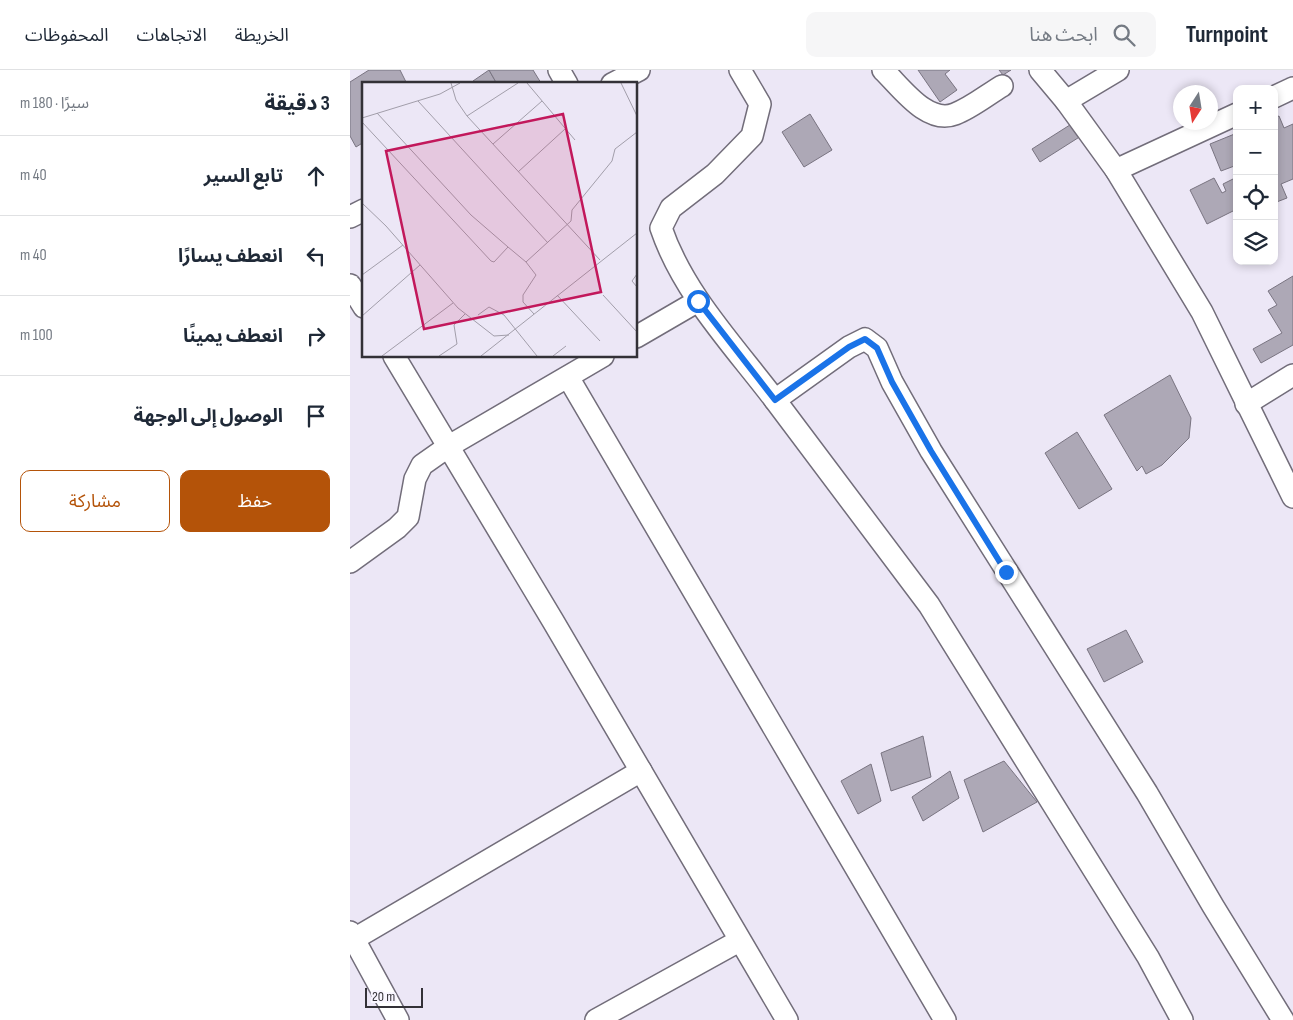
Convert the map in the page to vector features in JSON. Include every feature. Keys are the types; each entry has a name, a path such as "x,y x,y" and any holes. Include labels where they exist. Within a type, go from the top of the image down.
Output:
{"street":[{"path":"559,70 566,82"},
{"path":"616,82 639,70"},
{"path":"740,70 760,104 752,136 715,174 671,208 661,228 667,245 698,301 929,605 1148,957 1182,1020"},
{"path":"883,70 924,110 938,115 954,115 1002,86"},
{"path":"1040,70 1066,101 1116,170 1202,312 1293,497"},
{"path":"1066,101 1118,70"},
{"path":"1278,95 1293,88"},
{"path":"1116,170 1233,116"},
{"path":"350,218 362,211"},
{"path":"350,284 362,304"},
{"path":"638,336 698,301"},
{"path":"775,400 849,347 865,339 877,348 892,382 931,451 1147,793 1283,1020"},
{"path":"395,358 450,446 787,1020"},
{"path":"350,562 397,528 408,517 415,479 422,465 450,446 600,358"},
{"path":"1246,404 1293,375"},
{"path":"568,376 945,1020"},
{"path":"398,1020 352,936 641,771"},
{"path":"596,1020 739,941"}],"building":[{"path":"369,70 400,70 406,82 362,82 362,143 356,147 350,136 350,82"},
{"path":"489,70 496,82 474,82"},
{"path":"489,70 533,70 540,82 496,82"},
{"path":"918,70 950,70 945,74 957,90 940,102"},
{"path":"999,70 1011,70 1003,75"},
{"path":"810,114 832,150 804,167 782,132"},
{"path":"1278,116 1284,128 1293,124 1293,179 1281,184 1287,198 1278,201 1278,130"},
{"path":"1073,123 1081,136 1040,162 1032,149"},
{"path":"1233,135 1233,166 1221,171 1210,144"},
{"path":"1214,178 1222,193 1226,191 1223,184 1233,179 1233,211 1207,224 1190,190"},
{"path":"1293,276 1293,345 1261,363 1253,349 1282,333 1268,310 1277,305 1268,291"},
{"path":"1170,375 1191,418 1189,438 1162,465 1146,474 1142,466 1137,471 1104,415"},
{"path":"1077,432 1112,489 1079,509 1045,453"},
{"path":"1126,630 1143,662 1104,682 1087,649"},
{"path":"923,736 931,777 891,791 881,753"},
{"path":"1004,761 1037,802 983,832 964,780"},
{"path":"871,764 881,801 858,814 841,781"},
{"path":"950,771 959,798 923,821 912,797"}],"route":[{"path":"698,301 775,400 849,347 865,339 877,348 892,382 931,451 1006,572"}]}
